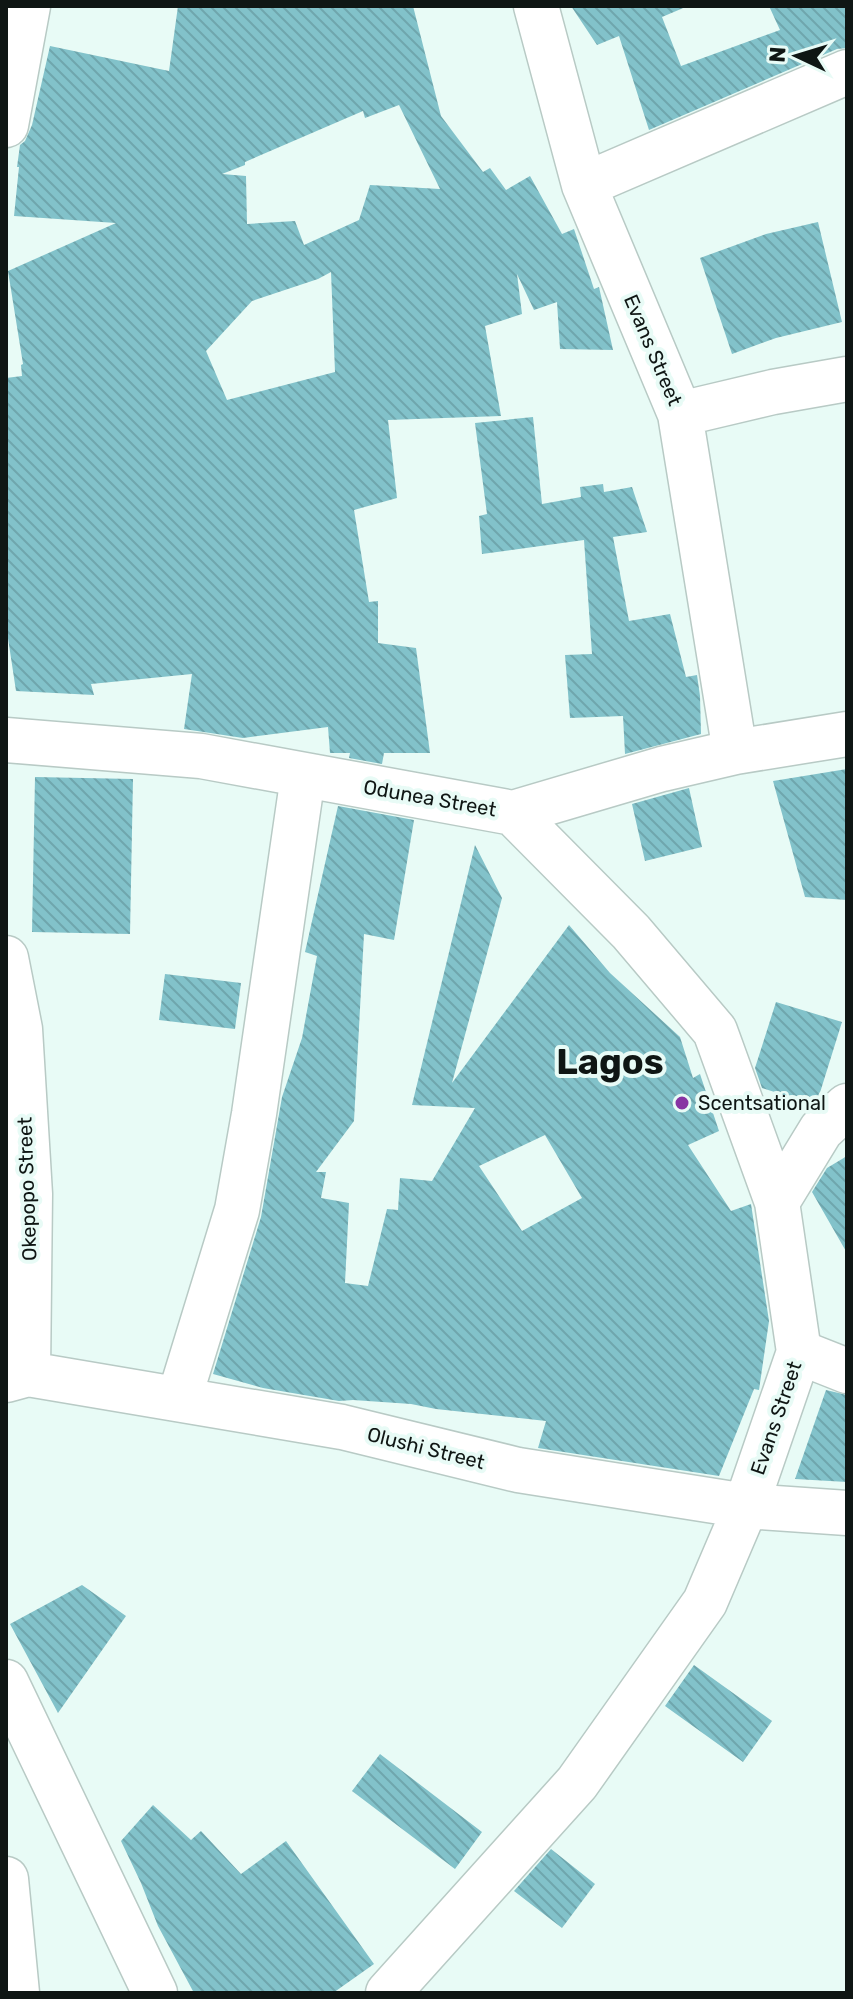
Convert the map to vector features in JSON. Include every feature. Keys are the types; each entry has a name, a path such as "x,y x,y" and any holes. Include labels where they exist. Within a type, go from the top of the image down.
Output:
{"street":[{"path":"6,125 28,6"},
{"name":"Evans Street","path":"536,6 584,185 680,414 735,752"},
{"path":"584,185 847,72"},
{"path":"680,414 773,392 847,379"},
{"name":"Odunea Street","path":"6,740 201,756 513,813 662,769 735,752 847,734"},
{"path":"179,1399 237,1210 303,776"},
{"name":"Evans Street","path":"388,1993 577,1783 705,1602 746,1506 799,1352 777,1202 715,1031 631,932 513,813"},
{"name":"Okepopo Street","path":"6,958 20,1029 30,1194 17,1377"},
{"path":"777,1202 821,1130 847,1106"},
{"path":"799,1352 847,1371"},
{"name":"Olushi Street","path":"17,1377 179,1399 342,1427 518,1470 746,1506 847,1513"},
{"path":"6,1682 155,1993"},
{"path":"6,1879 17,1993"}],"building":[{"path":"178,6 413,6 441,116 483,172 490,168 506,190 530,176 562,234 574,229 594,289 599,287 613,350 560,349 557,302 534,310 517,274 522,314 485,326 501,416 388,420 397,498 354,510 369,602 378,601 378,643 416,648 430,753 384,753 382,764 349,758 350,753 330,753 328,727 243,738 184,729 192,674 91,684 94,695 16,691 6,625 6,378 22,376 23,364 8,271 116,223 14,216 20,145 32,125 50,46 169,71","holes":["399,105 440,189 370,185 359,220 304,245 295,221 247,224 246,176 222,174 363,111 365,118","331,272 335,372 227,400 206,351 252,301"]},
{"path":"571,6 688,6 662,17 681,66 780,30 769,6 847,6 847,48 837,49 649,130 619,36 597,45"},
{"path":"818,222 842,322 776,338 732,354 700,258 766,234"},
{"path":"533,417 542,504 581,497 580,487 603,484 604,492 632,487 647,532 613,537 629,621 670,614 686,677 697,675 701,734 625,754 623,716 570,718 565,655 592,654 584,540 482,554 479,516 487,514 475,423"},
{"path":"847,769 847,900 805,897 773,781"},
{"path":"35,777 133,779 130,934 32,932"},
{"path":"689,788 702,847 645,861 632,804"},
{"path":"338,806 414,820 394,940 364,934 354,1121 316,1172 326,1172 321,1198 349,1203 345,1283 368,1286 387,1209 398,1210 400,1178 432,1181 475,1108 412,1105 475,845 502,898 452,1083 569,925 610,973 680,1037 693,1078 700,1074 719,1131 688,1145 731,1211 751,1204 769,1321 759,1390 754,1389 719,1476 538,1448 546,1421 411,1404 339,1401 263,1388 213,1374 261,1217 282,1097 302,1038 317,956 305,952","holes":["545,1135 582,1198 522,1231 479,1166"]},
{"path":"165,974 241,983 235,1029 159,1020"},
{"path":"776,1002 842,1022 818,1099 812,1104 762,1088 755,1068"},
{"path":"847,1156 847,1253 812,1192 827,1168"},
{"path":"826,1390 847,1395 847,1482 795,1479"},
{"path":"82,1585 126,1616 58,1713 10,1624"},
{"path":"694,1665 772,1721 743,1762 665,1706"},
{"path":"380,1754 482,1832 455,1869 352,1791"},
{"path":"153,1805 191,1840 201,1831 241,1874 286,1841 374,1964 333,1993 194,1993 158,1926 121,1841"},
{"path":"551,1849 595,1884 562,1928 514,1891"}],"place":[{"name":"Scentsational","path":"682,1103"}],"district":[{"name":"Lagos","path":"610,1061"}]}
